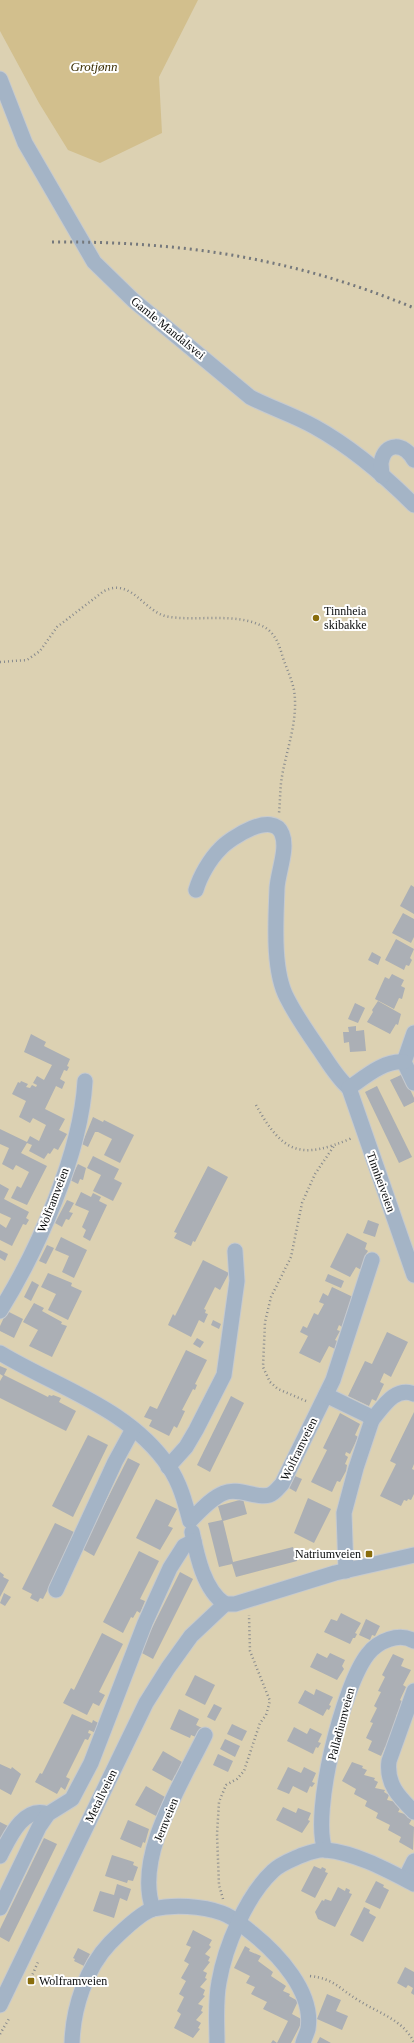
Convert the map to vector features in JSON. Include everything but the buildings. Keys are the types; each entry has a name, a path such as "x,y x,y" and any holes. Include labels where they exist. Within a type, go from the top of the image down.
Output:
{"street":[{"name":"Gamle Mandalsvei","path":"0,79 25,143 36,164 83,245 103,273 133,300 250,397 271,408 300,419 331,436 382,476 414,505"},
{"path":"382,476 381,463 386,452 394,447 400,446 404,448 414,460"},
{"path":"196,890 216,853 234,838 257,826 266,825 278,828 283,835 284,844 278,887 277,943 281,983 286,998 301,1023 340,1079 348,1088 387,1064 404,1062"},
{"path":"414,1033 404,1062 414,1083"},
{"name":"Wolframveien","path":"0,1311 13,1291 52,1206 77,1128 85,1081"},
{"name":"Tinnheiveien","path":"348,1088 414,1275"},
{"path":"168,1467 186,1447 224,1375 236,1294 237,1267 235,1251"},
{"name":"Wolframveien","path":"190,1521 211,1501 224,1492 235,1491 268,1496 273,1494 282,1484 323,1401 372,1260"},
{"path":"0,1353 106,1409 133,1429 154,1449 168,1467 184,1499 194,1541 209,1585 218,1599 225,1604 235,1604 346,1571 414,1555"},
{"path":"346,1571 344,1513 356,1468 372,1420 390,1399 399,1393 406,1391 414,1394"},
{"path":"323,1401 367,1415 372,1420"},
{"path":"56,1590 115,1462 133,1429"},
{"name":"Metallveien","path":"0,1908 39,1827 48,1814 72,1799 91,1763 144,1623 170,1568 184,1546 194,1541"},
{"name":"Metallveien","path":"0,2004 146,1703 168,1668 191,1636 225,1604"},
{"name":"Palladiumveien","path":"325,1850 321,1827 329,1768 345,1701 352,1683 368,1653 380,1642 392,1638 403,1637 414,1641"},
{"path":"414,1691 393,1749 388,1771 390,1782 395,1791 414,1812"},
{"name":"Jernveien","path":"153,1909 148,1889 153,1853 172,1803 205,1735"},
{"name":"Metallveien","path":"0,1856 18,1824 25,1818 36,1813 48,1814"},
{"path":"217,2043 216,2002 219,1981 230,1944 240,1922 262,1882 274,1870 290,1860 310,1852 325,1850 361,1860 409,1881 414,1861"},
{"path":"72,2043 72,2033 82,1993 96,1960 121,1932 153,1909 177,1907 206,1908 223,1913 240,1922 270,1948 296,1980 308,2010 308,2029 303,2043"}],"path":[{"path":"0,662 27,660 40,651 57,627 104,590 112,587 121,587 166,617 204,617 238,620 260,624 270,630 278,641 294,690 295,717 281,782 278,828"},
{"path":"256,1105 276,1136 284,1144 304,1150 324,1149 363,1133"},
{"path":"323,1401 278,1389 270,1382 263,1368 265,1322 271,1297 291,1257 302,1203 315,1174 334,1146"},
{"path":"223,1913 224,1903 219,1885 217,1834 219,1802 226,1785 237,1779 244,1771 260,1723 266,1715 270,1701 250,1652 249,1616 246,1601"},
{"path":"296,1980 308,1976 322,1977 338,1984 358,2000 391,2017 410,2033 414,2042"}],"shaded area":[{"path":"0,0 414,0 414,2043 0,2043"}],"water":[{"name":"Grotjønn","path":"0,0 198,0 159,77 162,133 100,163 68,150 39,103 0,31"}],"railway":[{"path":"52,242 100,242 146,245 192,249 236,256 325,276 414,308"}],"place":[{"name":"Tinnheia skibakke","path":"316,618"},
{"name":"Natriumveien","path":"369,1554"},
{"name":"Wolframveien","path":"31,1981"}]}
